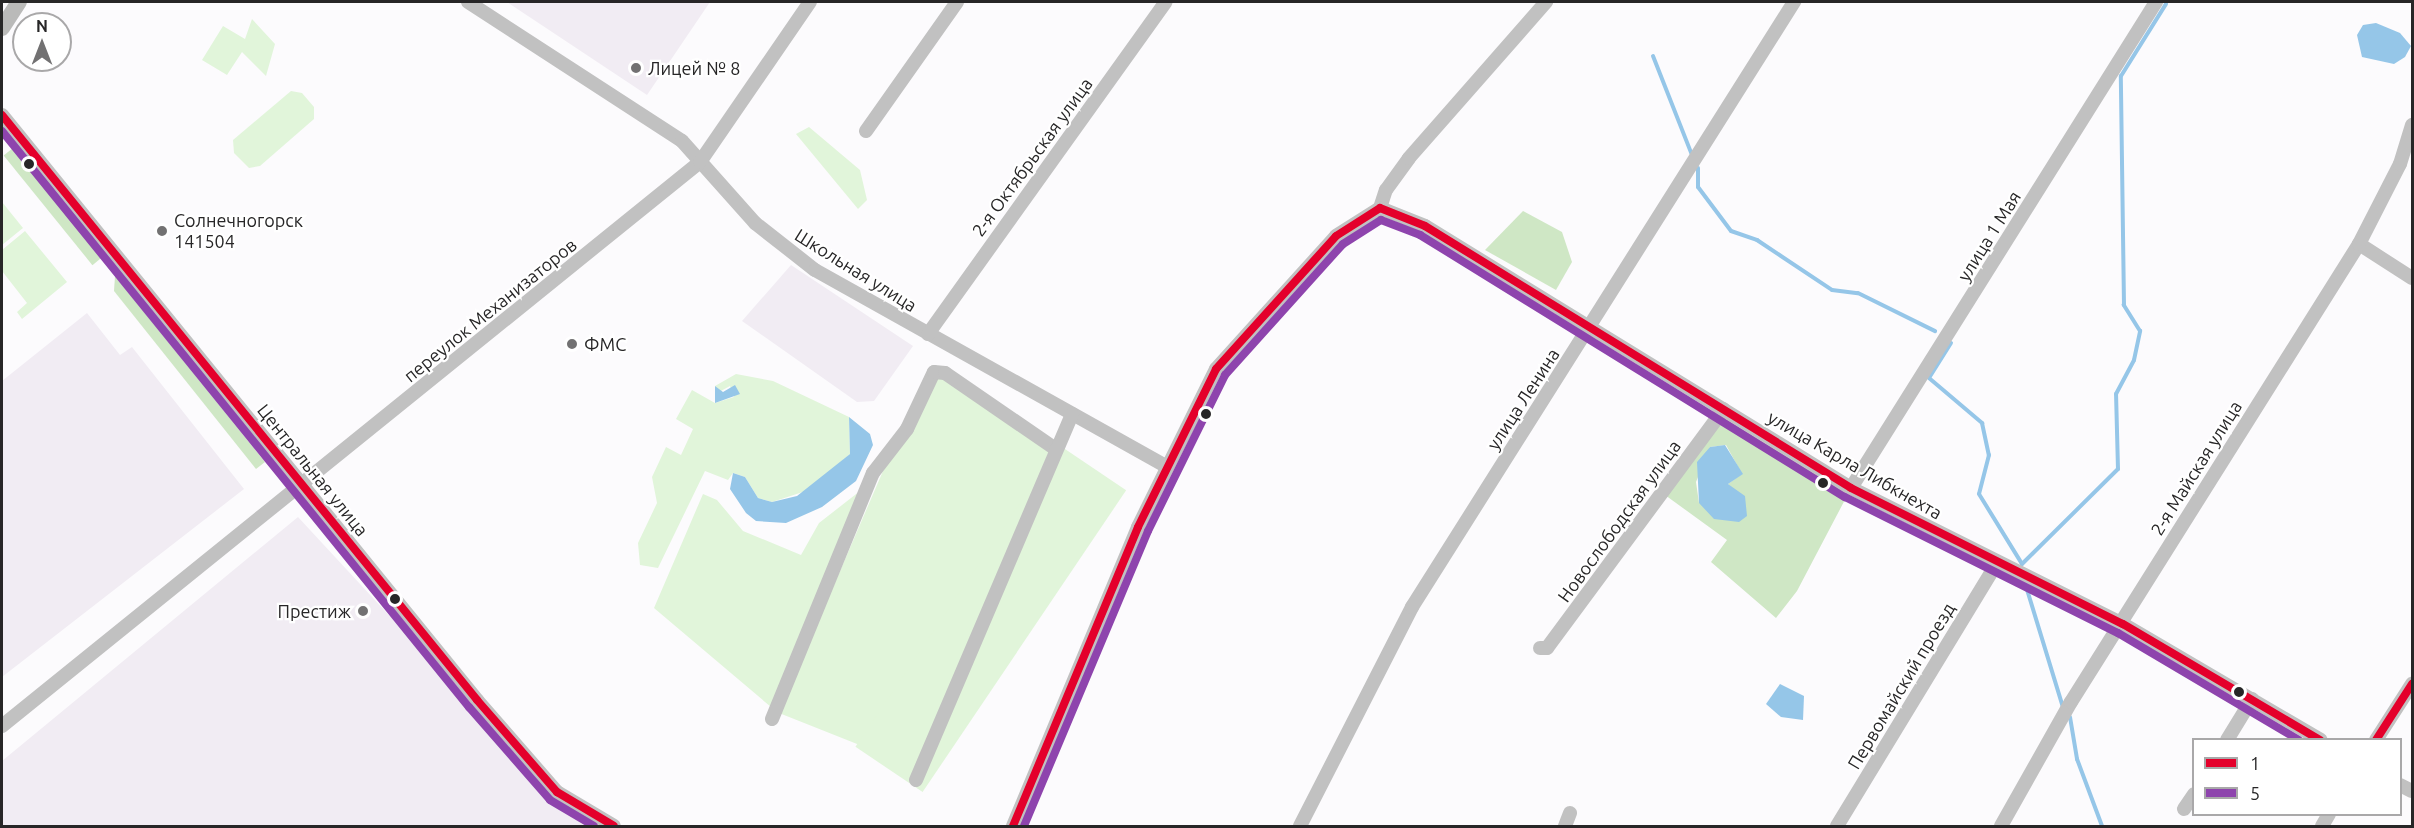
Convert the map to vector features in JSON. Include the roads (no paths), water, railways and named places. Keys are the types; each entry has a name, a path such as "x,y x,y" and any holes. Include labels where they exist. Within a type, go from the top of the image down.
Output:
{"main road":[{"path":"2,28 18,2"}],"street":[{"name":"Школьная улица","path":"468,2 665,129 700,162 755,223 796,257 928,334 1167,467"},
{"name":"переулок Механизаторов","path":"2,726 303,487 700,162 810,2"},
{"path":"866,131 957,2"},
{"name":"2-я Октябрьская улица","path":"928,334 1166,2"},
{"path":"1013,826 1167,467 1232,346 1336,236 1380,208 1386,190 1410,158 1546,2"},
{"name":"улица Ленина","path":"1300,826 1412,607 1590,329 1794,2"},
{"name":"улица 1 Мая","path":"1851,488 2156,2"},
{"name":"Центральная улица","path":"2,115 303,487 550,785 614,826"},
{"name":"2-я Майская улица","path":"2001,826 2359,244 2400,164 2412,125"},
{"name":"улица Карла Либкнехта","path":"1380,208 1417,221 1851,488 1996,564 2124,624 2318,738"},
{"path":"2359,244 2412,278"},
{"path":"772,719 873,473 907,429 934,372 945,373 1054,448"},
{"name":"Новослободская улица","path":"1540,648 1547,648 1724,409"},
{"path":"916,780 1054,448 1072,414"},
{"name":"Первомайский проезд","path":"1837,826 1996,564"},
{"path":"2377,738 2412,684"},
{"path":"2228,738 2252,699"},
{"path":"2184,809 2192,796"}],"water":[{"path":"2376,23 2400,33 2411,46 2405,57 2394,64 2362,57 2357,35 2363,25"},
{"path":"735,385 740,394 715,403 715,386 723,392"},
{"path":"849,417 870,434 873,445 856,481 822,507 786,523 756,521 746,513 730,489 733,473 745,477 758,498 772,502 797,496 850,454"},
{"path":"1725,445 1743,474 1728,484 1745,496 1747,516 1739,522 1714,519 1699,503 1697,462 1710,447"},
{"path":"1780,684 1804,696 1803,720 1781,717 1766,704"}],"waterway":[{"path":"1951,343 1929,378 1982,423 1989,455 1979,494 2022,564 2118,469 2116,394 2134,360 2140,331 2124,305 2121,76 2166,4"},
{"path":"1653,56 1692,155"},
{"path":"1698,168 1698,187 1731,231 1757,240 1832,290 1858,293 1935,331"},
{"path":"2025,583 2063,707"},
{"path":"2070,717 2077,759 2102,826"}],"place":[{"name":"Лицей № 8","path":"636,68"},
{"name":"Солнечногорск 141504","path":"162,231"},
{"name":"ФМС","path":"572,344"},
{"name":"Престиж","path":"363,611"}]}
